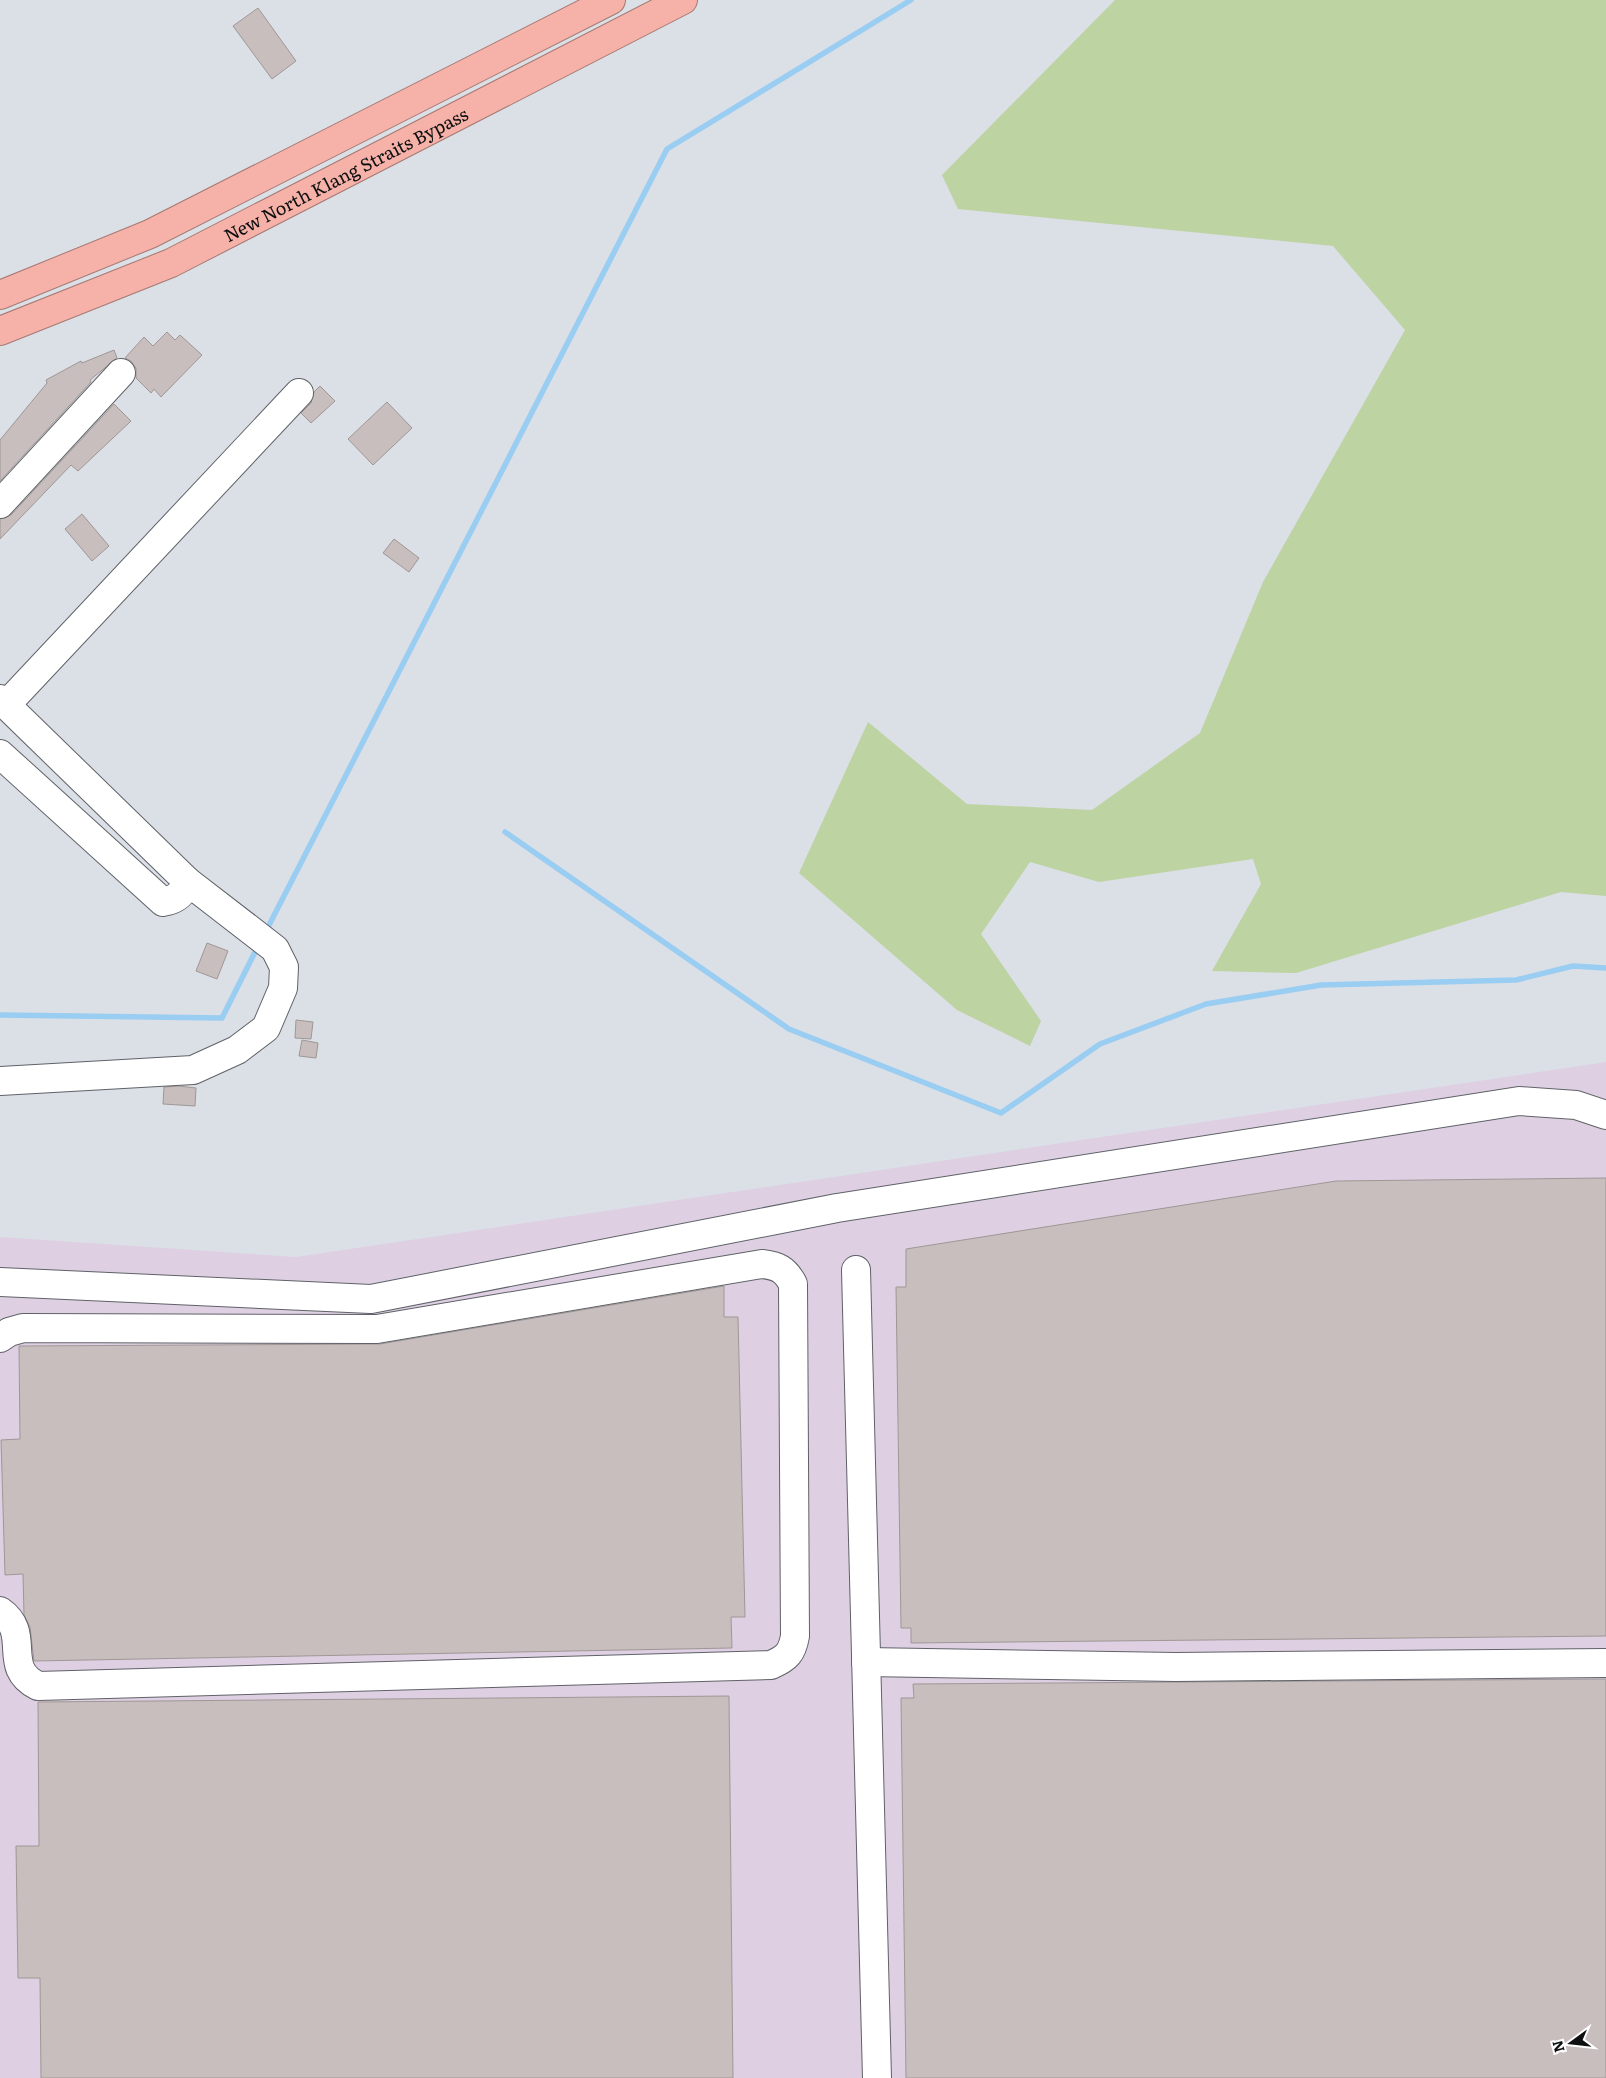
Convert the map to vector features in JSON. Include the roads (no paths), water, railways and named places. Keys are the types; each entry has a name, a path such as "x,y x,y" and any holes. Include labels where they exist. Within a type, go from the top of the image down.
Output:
{"highway":[{"name":"New North Klang Straits Bypass","path":"0,295 150,234 610,0"},
{"name":"New North Klang Straits Bypass","path":"0,331 171,263 682,0"}],"street":[{"path":"0,504 121,373"},
{"path":"0,1081 193,1070 237,1050 266,1028 283,988 284,967 275,949 187,881 3,702 300,393"},
{"path":"0,754 164,902 174,900 185,887 187,881"},
{"path":"0,1282 371,1299 837,1208 1519,1102 1576,1105 1606,1115"},
{"path":"0,1338 9,1332 23,1328 377,1329 762,1264 775,1265 786,1272 792,1284 795,1636 792,1652 784,1660 771,1664 38,1686 27,1680 19,1670 15,1628 11,1619 0,1611"},
{"path":"856,1270 877,2078"},
{"path":"866,1662 1176,1667 1606,1663"}],"waterway":[{"path":"265,933 667,149 911,0"},
{"path":"505,832 789,1029 1001,1113 1100,1044 1206,1004 1321,985 1516,980 1573,966 1606,968"},
{"path":"0,1015 222,1018 258,946"}]}
